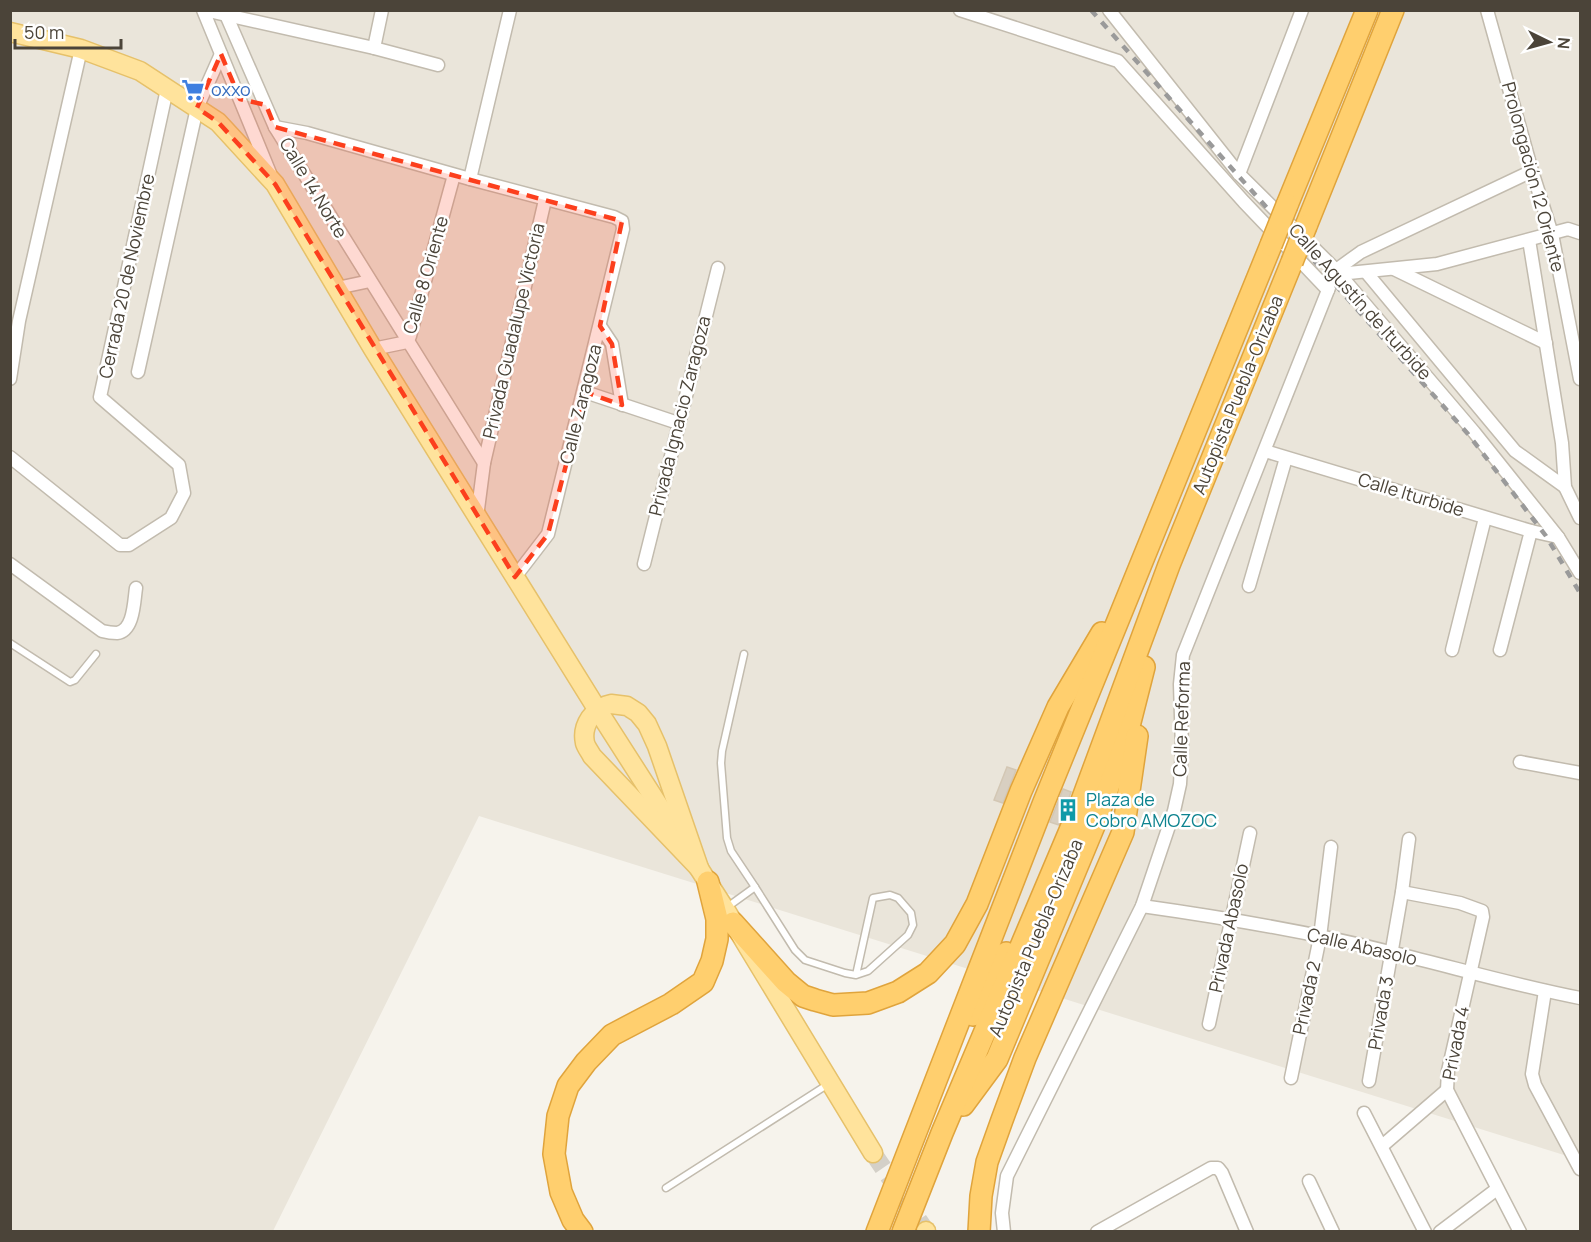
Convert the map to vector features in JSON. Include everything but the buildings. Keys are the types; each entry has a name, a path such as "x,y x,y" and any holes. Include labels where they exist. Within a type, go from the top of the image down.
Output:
{"highway":[{"name":"Autopista Puebla-Orizaba","path":"877,1232 1044,802 1367,10"},
{"name":"Autopista Puebla-Orizaba","path":"903,1232 942,1133 1077,814 1169,565 1393,10"},
{"name":"Autopista Puebla-Orizaba","path":"942,1062 969,1024 1021,924 1070,800 1134,621 1159,524"},
{"path":"729,916 786,982 803,996 814,1000 833,1005 868,1003 898,992 928,974 955,944 977,904 1021,791 1058,707 1114,613 1159,524"},
{"name":"Autopista Puebla-Orizaba","path":"942,1133 997,1059 1049,969 1109,827 1137,735 1169,565"},
{"name":"Autopista Puebla-Orizaba","path":"997,1059 1096,821 1124,745 1169,565"},
{"path":"979,1232 981,1196 987,1162 1025,1058 1123,832 1137,735"},
{"path":"582,1232 573,1220 561,1192 554,1154 558,1116 568,1086 586,1062 612,1035 671,1004 703,982 712,961 717,939 717,919 703,875"}],"main road":[{"path":"10,32 81,49 140,72 218,122 275,184 373,348 597,709 729,916 873,1153"},
{"path":"603,705 627,706 638,713 647,724 703,875 592,756 585,744 585,730 590,717 603,705"}],"street":[{"path":"203,10 374,48 438,65"},
{"path":"203,10 275,184"},
{"path":"374,48 382,10"},
{"path":"470,180 510,10"},
{"path":"960,10 1118,61 1244,202 1328,290"},
{"name":"Calle Agustín de Iturbide","path":"1109,10 1239,174 1338,272 1474,432 1558,537 1581,573"},
{"path":"1239,174 1302,10"},
{"name":"Prolongación 12 Oriente","path":"1487,10 1552,234 1581,380"},
{"path":"227,17 275,127"},
{"path":"10,379 19,321 81,49"},
{"path":"138,372 197,108 221,54"},
{"name":"Cerrada 20 de Noviembre","path":"10,457 120,545 129,544 171,518 184,493 179,465 100,397 167,89"},
{"path":"240,99 266,105"},
{"name":"Calle 14 Norte","path":"275,127 307,133 622,221"},
{"name":"Calle 14 Norte","path":"275,127 484,463"},
{"path":"1338,272 1361,252 1532,171"},
{"name":"Calle 8 Oriente","path":"373,348 407,342 454,174"},
{"name":"Privada Guadalupe Victoria","path":"477,516 484,463 545,200"},
{"name":"Calle Zaragoza","path":"515,577 548,534 585,392 623,229 622,221"},
{"path":"1338,272 1366,272 1437,264 1568,229 1581,233"},
{"path":"1529,240 1562,443 1565,487 1581,518"},
{"name":"Privada Ignacio Zaragoza","path":"644,564 718,268"},
{"path":"1394,269 1545,343"},
{"name":"Calle Reforma","path":"1004,1232 1002,1213 1007,1176 1142,906 1174,811 1180,784 1182,749 1180,684 1183,655 1328,290 1338,272"},
{"path":"1366,272 1515,451 1565,487"},
{"path":"337,288 370,281"},
{"path":"600,326 612,344 622,405"},
{"path":"585,392 678,423"},
{"name":"Calle Iturbide","path":"1265,450 1485,518 1558,537"},
{"path":"1249,586 1286,458"},
{"path":"1452,650 1485,518"},
{"path":"1500,650 1531,531"},
{"path":"10,564 102,631 119,633 126,628 131,620 136,588"},
{"path":"1520,762 1581,773"},
{"name":"Privada Abasolo","path":"1209,1024 1250,833"},
{"name":"Privada 3","path":"1369,1081 1409,839"},
{"name":"Privada 2","path":"1291,1078 1320,937 1331,847"},
{"name":"Privada 4","path":"1402,892 1460,903 1482,910 1483,917 1471,974 1448,1071 1447,1090 1520,1232"},
{"name":"Calle Abasolo","path":"1142,906 1231,919 1392,952 1471,974 1581,998"},
{"path":"1545,991 1532,1074 1535,1085 1581,1169"},
{"path":"1382,1146 1447,1090"},
{"path":"1364,1113 1425,1232"},
{"path":"1097,1232 1211,1168 1218,1168 1222,1173 1247,1232"},
{"path":"1309,1181 1333,1232"},
{"path":"1440,1232 1497,1189"}],"lane":[{"path":"10,644 70,682 75,680 96,654"},
{"path":"744,654 721,763 727,838 731,851 795,950 805,960 856,975 868,971 908,935 913,926 911,913 898,898 890,895 873,898 856,975"},
{"path":"729,916 755,887"},
{"path":"666,1188 830,1082"}],"highlighted area":[{"path":"221,54 240,99 266,105 275,127 622,221 600,326 612,344 622,405 585,392 548,534 515,577 275,184 218,122 197,108"}],"shaded area":[{"path":"10,11 1580,11 1580,1160 479,816 273,1231 11,1231"}],"tunnel":[{"path":"873,1153 926,1231"}],"railway":[{"path":"1091,10 1468,434 1546,536 1580,593"}],"place":[{"name":"oxxo","path":"193,90"},
{"name":"Plaza de Cobro AMOZOC","path":"1068,810"}]}
